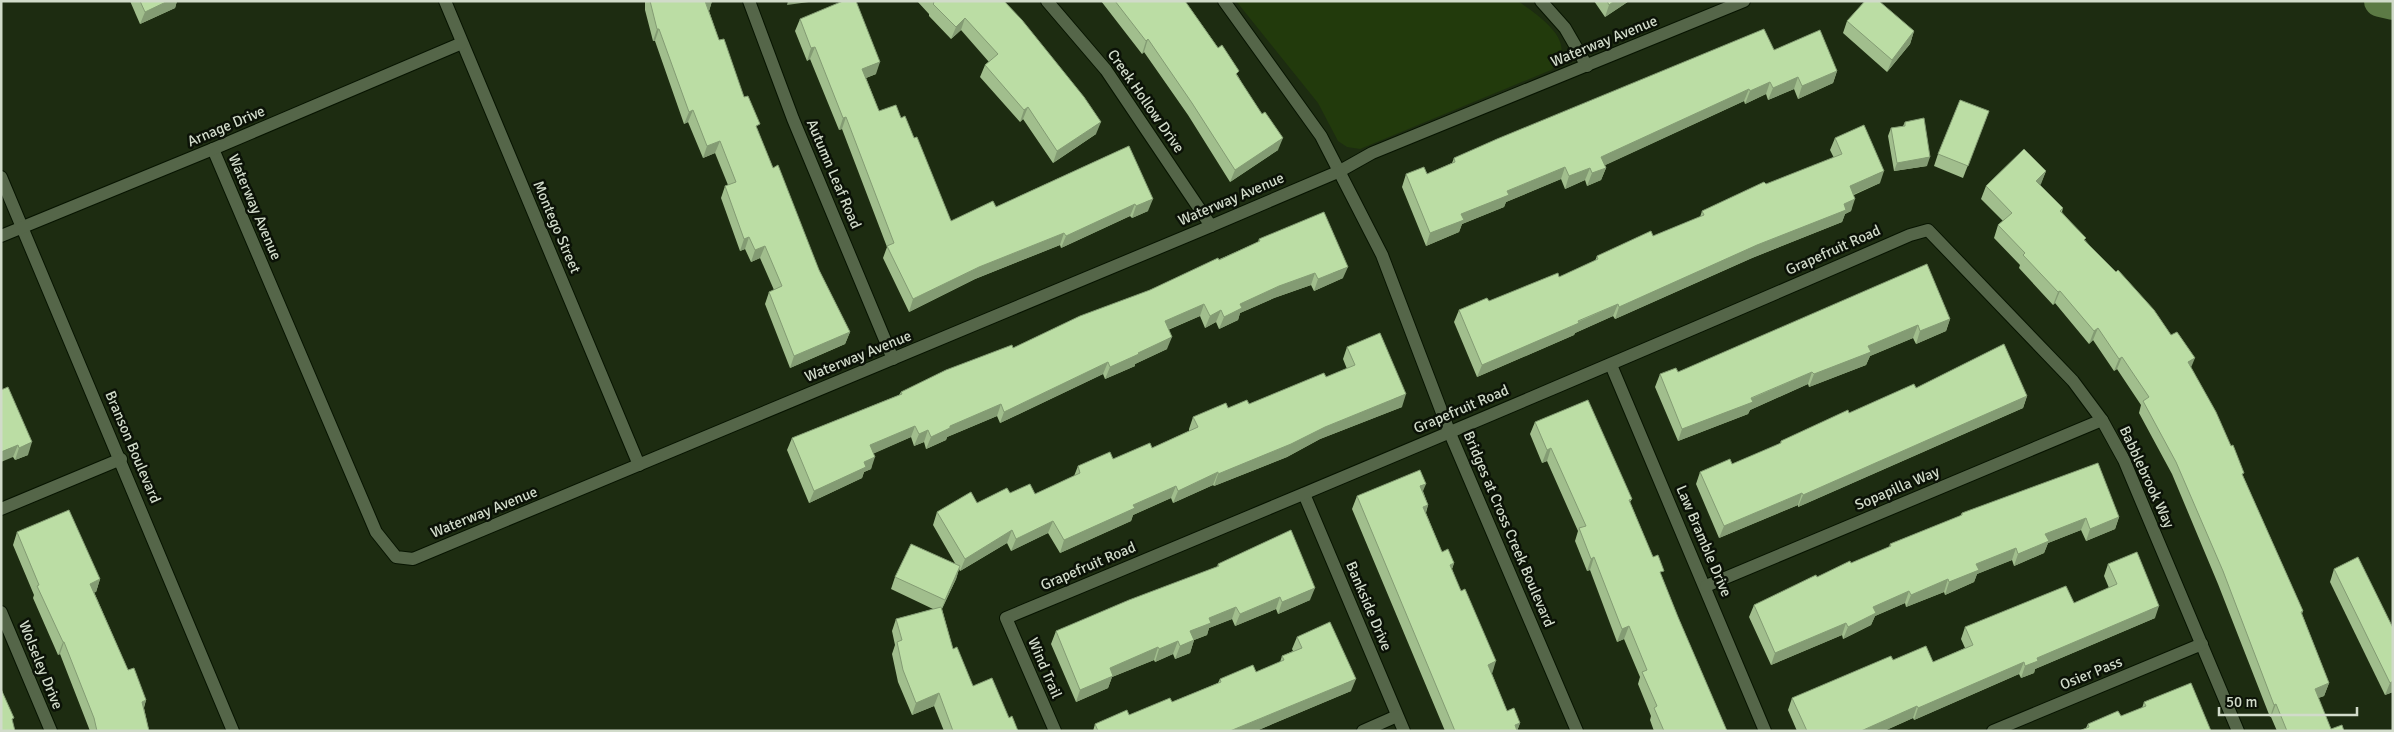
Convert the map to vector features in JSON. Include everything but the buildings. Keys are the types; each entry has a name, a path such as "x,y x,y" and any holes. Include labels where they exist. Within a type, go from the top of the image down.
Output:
{"street":[{"name":"Montego Street","path":"445,1 639,465"},
{"name":"Autumn Leaf Road","path":"749,1 793,119 893,359"},
{"name":"Creek Hollow Drive","path":"1046,1 1106,70 1211,226"},
{"name":"Bridges at Cross Creek Boulevard","path":"1224,1 1321,136 1382,255 1450,431 1577,731"},
{"path":"1541,1 1565,28 1587,66"},
{"name":"Waterway Avenue","path":"213,149 376,532 384,546 396,557 413,559 1211,226 1340,171 1372,153 1744,1"},
{"name":"Arnage Drive","path":"1,236 213,149 462,43"},
{"name":"Branson Boulevard","path":"1,177 121,459 233,731"},
{"name":"Grapefruit Road","path":"1006,618 1611,365 1910,234 1928,230"},
{"name":"Babblebrook Way","path":"1928,230 1957,263 2073,381 2102,420 2124,460 2238,731"},
{"name":"Law Bramble Drive","path":"1611,365 1706,586 1765,731"},
{"name":"Sopapilla Way","path":"1706,586 2102,420"},
{"path":"1,510 121,459"},
{"name":"Bankside Drive","path":"1304,494 1404,731"},
{"name":"Wolseley Drive","path":"1,612 51,731"},
{"name":"Wind Trail","path":"1006,618 1055,731"},
{"name":"Osier Pass","path":"1993,731 2202,644"},
{"path":"1363,731 1397,716"}],"green space":[{"path":"1236,1 1518,1 1554,31 1560,41 1562,50 1559,60 1551,70 1360,149 1347,147 1338,141 1318,103"}],"waterway":[{"path":"2380,1 2393,4"}]}
